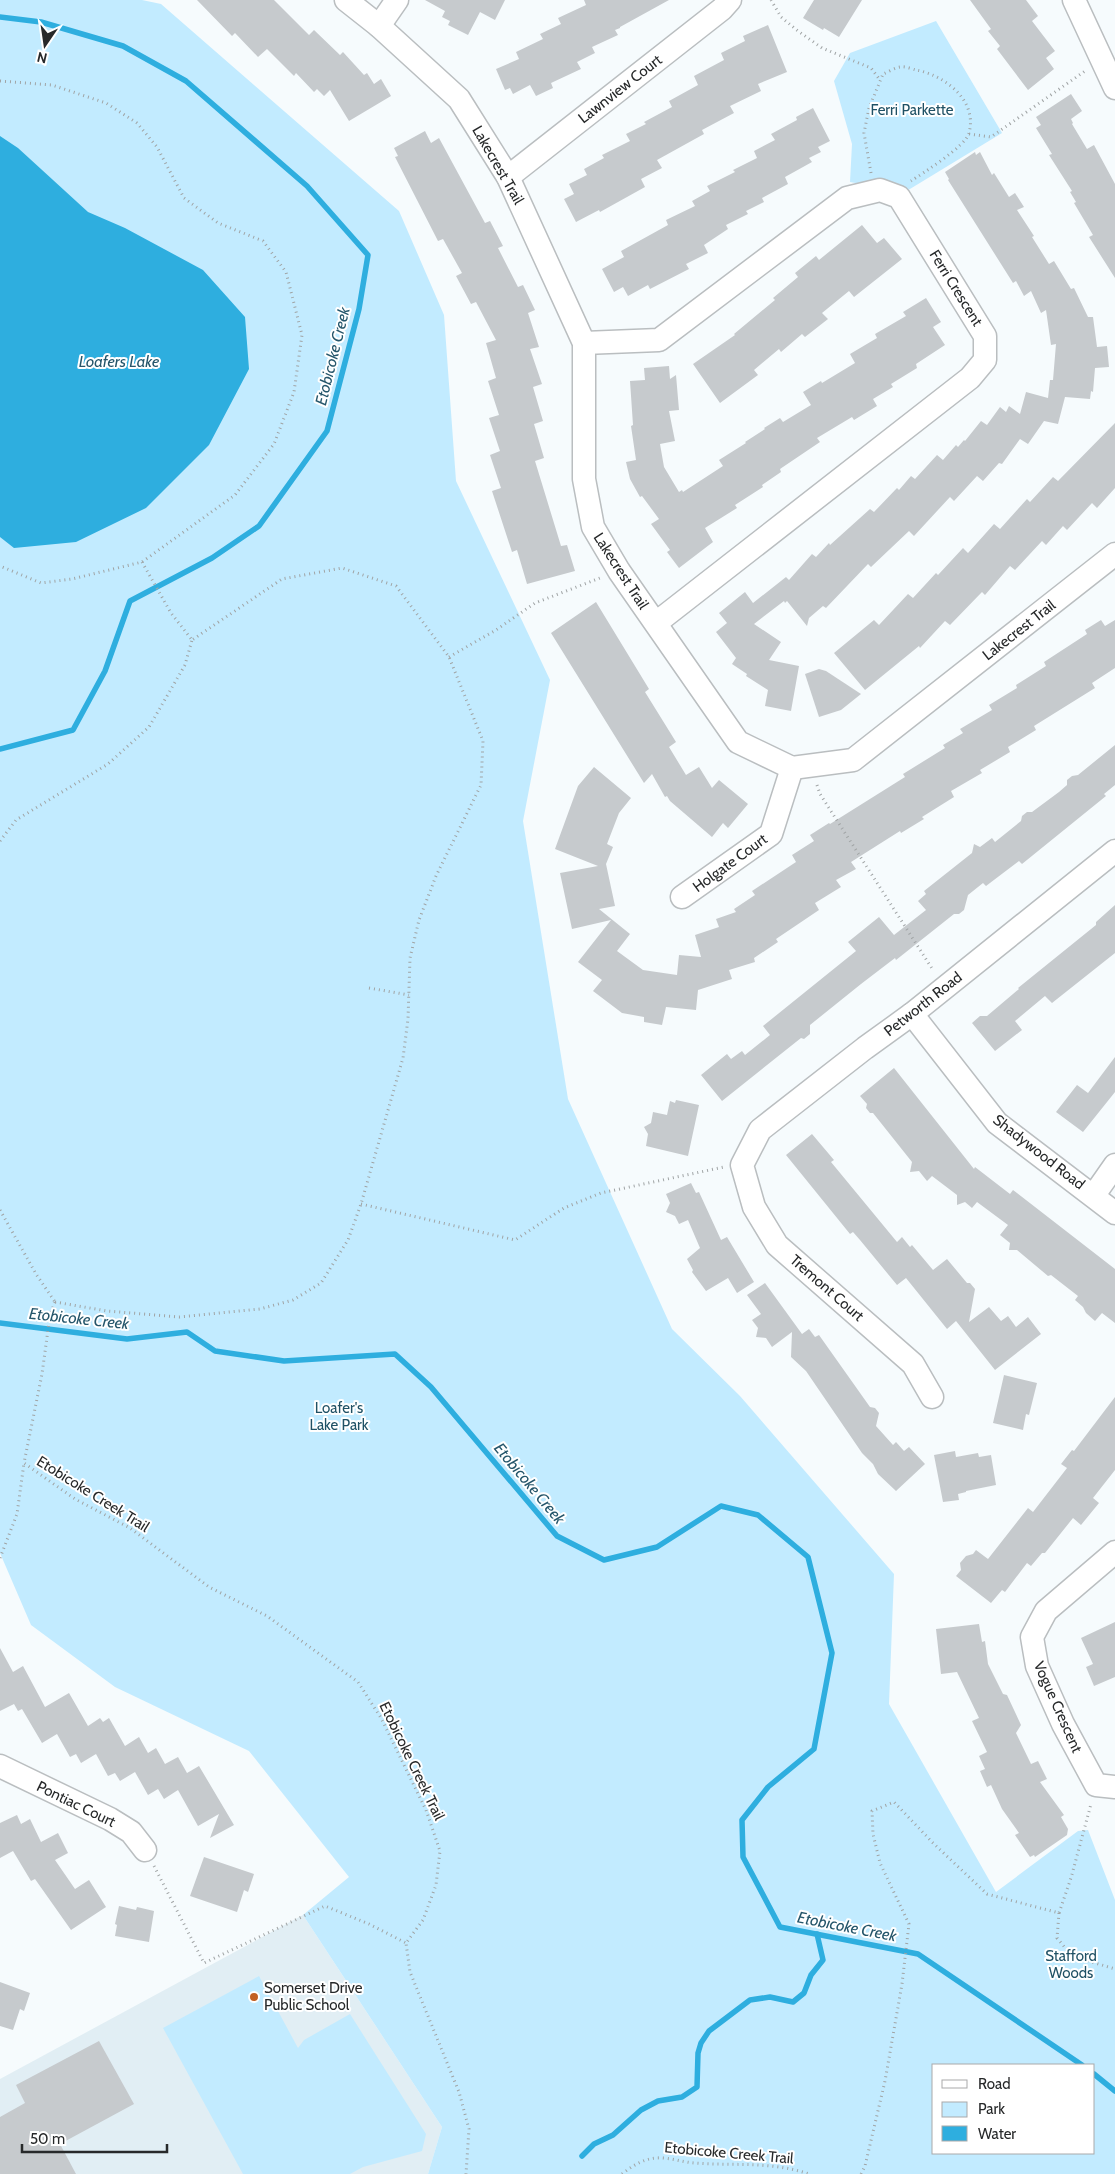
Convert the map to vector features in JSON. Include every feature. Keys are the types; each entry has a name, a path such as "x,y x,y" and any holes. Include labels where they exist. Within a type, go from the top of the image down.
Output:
{"street":[{"name":"Lakecrest Trail","path":"346,0 379,26 459,99 508,177 584,344 584,479 593,527 619,570 738,742 802,767 853,760 1115,554"},
{"path":"379,26 397,0"},
{"name":"Lawnview Court","path":"508,177 722,9 730,0"},
{"path":"1074,0 1115,88"},
{"path":"584,344 659,340 847,198 882,193"},
{"name":"Ferri Crescent","path":"656,623 970,378 985,360 985,336 899,197 882,193"},
{"name":"Holgate Court","path":"682,897 771,834 802,767"},
{"name":"Petworth Road","path":"733,1166 760,1130 912,1014 1115,851"},
{"name":"Shadywood Road","path":"912,1014 997,1123 1094,1195 1115,1213"},
{"path":"1094,1195 1115,1165"},
{"name":"Tremont Court","path":"733,1166 754,1207 777,1245 913,1364 932,1397"},
{"name":"Vogue Crescent","path":"1106,1786 1063,1724 1037,1666 1032,1636 1046,1611 1115,1552"},
{"name":"Pontiac Court","path":"0,1766 110,1819 131,1832 146,1850"}],"path":[{"path":"771,0 781,17 798,31 822,48 871,68 880,80"},
{"path":"969,134 991,137 1102,60"},
{"path":"901,67 926,72 947,82 961,97 970,114 969,134 965,141 935,165 882,193 864,133 869,108 883,74 901,67"},
{"path":"0,81 52,85 106,103 137,123 157,147 184,198 218,223 263,241 286,272 302,335 294,392 274,444 235,495 142,562 72,579 41,583 0,566"},
{"path":"142,562 145,571 171,613 192,640"},
{"path":"0,841 16,820 108,764 149,727 184,665 192,640 282,579 342,568 396,586 449,657 483,741 481,785 436,876 419,920 410,958 409,995 402,1058 361,1204 348,1240 321,1283 293,1300 260,1309 179,1317 107,1311 55,1302 36,1274 0,1210"},
{"path":"449,657 496,630 534,603 619,570"},
{"path":"802,767 937,975"},
{"path":"369,988 409,995"},
{"path":"361,1204 515,1240 564,1208 602,1193 733,1166"},
{"name":"Etobicoke Creek Trail","path":"55,1302 50,1315 42,1374 24,1463 75,1499 130,1528 208,1587 267,1616 332,1665 358,1682 385,1727 426,1810 440,1851 436,1885 423,1920 406,1944"},
{"path":"0,1558 17,1514 24,1463"},
{"path":"1106,1786 1059,1913 1057,1938 1072,1956 1115,1969"},
{"path":"861,2174 865,2166 885,2081 902,1984 909,1924 880,1863 872,1834 872,1811 894,1802 987,1894 1059,1913"},
{"path":"146,1850 204,1963 325,1906 370,1924 406,1944 410,1972 459,2092 469,2129 466,2174"},
{"name":"Etobicoke Creek Trail","path":"622,2174 633,2165 657,2158 695,2163 766,2165 793,2168 809,2174"}],"shaded area":[{"name":"Somerset Drive Public School","path":"303,1915 442,2127 428,2174 0,2174 0,2079"}],"green space":[{"name":"Loafer's Lake Park","path":"0,0 142,0 161,4 399,211 444,315 456,481 550,680 523,821 568,1099 672,1329 740,1396 894,1574 889,1704 996,1892 1078,1831 1088,1830 1115,1900 1115,2174 428,2174 442,2127 303,1915 349,1877 249,1751 115,1687 31,1625 0,1553"},
{"name":"Ferri Parkette","path":"936,21 1002,133 905,192 850,182 852,144 834,81 850,53"},
{"path":"259,1976 298,2048 304,2040 350,2014 426,2134 422,2151 363,2167 350,2174 243,2174 163,2028"}],"water":[{"name":"Loafers Lake","path":"0,136 18,148 88,212 125,228 203,270 245,317 249,369 209,445 146,508 76,542 14,548 0,537"}],"building":[{"path":"197,0 274,0 309,35 314,30 340,55 343,52 364,75 367,73 374,84 381,79 391,96 349,121 330,90 324,96 317,89 314,92 296,73 294,76 267,49 258,57 235,33 232,36"},
{"path":"425,0 505,0 495,20 480,12 468,35 448,25 450,21 442,17 445,11"},
{"path":"584,0 669,0 615,30 618,35 592,47 595,53 577,62 581,69 551,83 553,88 536,96 530,85 513,94 510,88 505,90 496,69 519,59 516,52 543,39 540,34 561,24 558,18 586,5"},
{"path":"814,0 862,0 839,37 803,18"},
{"path":"970,0 1026,0 1038,16 1032,21 1055,51 1046,58 1054,69 1028,90 997,49 1000,46 988,31 991,29"},
{"path":"768,25 787,72 758,84 761,91 730,106 734,113 702,130 704,134 657,160 662,168 641,179 645,187 600,212 599,210 576,222 564,199 574,194 569,184 587,175 584,169 604,158 602,155 630,141 626,134 672,107 669,101 698,85 694,76 724,60 721,53 745,41 743,36"},
{"path":"1071,94 1082,111 1071,119 1072,124 1087,149 1094,145 1115,184 1115,278 1089,237 1093,235 1074,203 1076,202 1070,192 1072,191 1049,155 1052,154 1036,128 1041,125 1036,117"},
{"path":"813,108 830,141 818,147 821,152 809,158 812,162 785,177 788,184 762,198 764,202 746,211 748,214 726,225 728,229 704,245 708,253 686,264 689,269 650,289 648,285 628,296 623,287 614,292 602,269 624,257 621,251 668,225 666,220 695,206 692,201 710,191 707,186 757,158 754,151 775,140 771,134 797,120 796,117"},
{"path":"425,131 431,143 439,138 485,223 490,221 503,246 498,248 518,287 523,285 535,310 528,313 539,347 530,349 542,384 533,387 543,421 534,424 544,458 535,461 561,546 567,545 575,571 527,584 517,550 512,552 492,491 501,488 490,455 500,451 489,418 499,415 488,381 496,378 486,343 496,340 476,302 471,304 456,276 462,273 443,239 438,241 395,157 398,156 394,148"},
{"path":"975,152 976,155 980,152 992,175 994,173 1009,197 1015,193 1024,207 1017,210 1034,236 1032,237 1049,264 1054,261 1071,289 1074,288 1088,317 1093,317 1097,347 1107,346 1109,367 1095,368 1093,392 1091,391 1090,399 1065,397 1058,424 1044,421 1028,444 1020,439 1002,464 999,463 983,481 977,476 954,501 950,497 914,536 909,531 871,567 868,564 826,608 823,606 809,618 807,626 787,601 785,603 784,601 754,624 781,642 769,660 799,666 791,711 765,706 768,690 746,676 747,674 732,664 736,658 716,632 727,623 719,613 745,592 753,603 786,577 789,580 812,554 816,557 829,543 830,545 870,509 874,512 897,488 899,490 911,476 915,479 937,455 943,460 956,445 958,447 965,441 981,421 987,425 1000,407 1006,412 1009,406 1020,414 1026,392 1048,398 1050,380 1053,380 1056,344 1051,345 1046,310 1041,313 1031,291 1024,296 1016,281 1013,283 948,180 945,172"},
{"path":"862,225 877,243 884,238 902,259 854,297 849,291 822,313 828,319 805,337 802,334 781,352 779,349 754,370 758,375 720,403 693,364 735,335 775,300 773,298 798,277 795,273 816,256 819,260"},
{"path":"926,298 941,322 933,327 945,345 916,364 917,368 891,384 893,387 873,399 877,406 854,420 852,417 817,438 820,442 780,469 781,472 762,485 763,487 735,505 737,508 705,528 713,542 679,568 667,552 670,550 651,524 659,519 642,496 640,497 630,479 626,462 636,460 631,426 633,425 630,381 645,380 644,368 669,366 670,379 676,375 679,410 669,411 675,441 660,444 664,467 679,492 682,490 683,492 723,466 719,460 746,443 764,428 780,418 783,422 811,405 803,392 855,363 850,354 877,338 875,334 906,316 903,312"},
{"path":"1115,423 1115,488 1097,508 1092,503 1067,530 1063,526 1046,545 1042,541 1015,570 1010,566 985,595 982,592 950,625 945,621 920,648 919,646 865,690 834,653 874,620 879,625 908,594 913,598 963,548 968,553 994,524 1000,529 1027,499 1030,502 1053,477 1058,481"},
{"path":"596,602 649,689 645,692 676,742 669,747 686,775 699,767 712,788 719,780 748,804 728,828 723,823 712,837 670,801 667,796 665,797 652,774 644,783 551,633"},
{"path":"1101,620 1105,626 1115,620 1115,668 1092,683 1095,688 1034,726 1036,730 1008,747 1010,752 980,770 982,773 951,791 954,797 922,817 924,819 901,833 900,831 851,862 856,869 836,880 841,887 815,903 819,910 776,939 778,942 754,958 755,962 729,970 732,979 698,990 696,1010 666,1007 662,1025 644,1022 644,1017 622,1013 593,991 602,980 578,962 611,920 572,929 560,873 598,866 555,849 578,786 594,767 631,798 619,813 607,844 613,847 606,864 615,906 599,909 630,934 617,951 643,970 677,975 679,955 701,957 695,935 719,927 716,919 736,912 734,909 755,895 752,891 796,862 792,855 814,841 810,835 905,777 903,774 945,748 943,745 963,733 960,729 992,710 989,705 1017,688 1016,685 1046,666 1044,662 1087,634 1085,630"},
{"path":"819,669 826,671 861,694 841,710 819,717 805,674"},
{"path":"1115,745 1115,785 1104,794 1106,796 1022,864 1019,861 986,886 983,883 968,895 964,910 959,914 954,914 896,960 895,958 861,984 810,1025 810,1034 804,1039 801,1038 722,1101 701,1075 727,1054 731,1059 742,1051 745,1055 770,1035 763,1026 856,951 848,942 879,917 894,935 926,910 918,901 926,894 924,891 972,853 974,844 980,847 992,838 995,842 1021,821 1022,816 1027,812 1032,812 1059,792 1067,785 1067,780 1072,776 1078,775"},
{"path":"1115,905 1115,953 1052,1003 1045,996 1015,1021 1022,1030 995,1051 972,1023 980,1016 987,1016 1018,988 1096,925 1096,922"},
{"path":"1115,1057 1115,1092 1083,1132 1056,1112 1077,1085 1088,1093"},
{"path":"894,1068 974,1169 975,1167 1010,1194 1013,1190 1115,1269 1115,1323 1102,1313 1095,1321 1075,1300 1078,1296 1051,1275 1048,1276 1017,1250 1009,1250 1010,1243 1000,1235 1008,1225 977,1202 972,1208 965,1202 957,1205 957,1195 932,1176 927,1181 919,1171 910,1172 912,1162 873,1113 870,1113 866,1108 867,1104 860,1096"},
{"path":"676,1100 699,1105 688,1156 646,1146 648,1134 644,1127 651,1123 653,1112 667,1115 670,1101 675,1103"},
{"path":"812,1134 834,1160 831,1162 897,1242 902,1237 910,1247 912,1245 933,1270 947,1259 967,1283 970,1283 975,1289 969,1322 989,1307 1001,1321 1008,1316 1016,1327 1028,1317 1041,1334 995,1370 956,1321 947,1329 906,1278 897,1285 853,1232 850,1234 786,1155"},
{"path":"691,1183 696,1193 699,1192 721,1240 727,1237 754,1282 737,1293 728,1278 706,1291 692,1272 693,1270 687,1259 700,1248 688,1220 679,1224 675,1216 666,1212 670,1203 666,1194"},
{"path":"765,1283 802,1334 809,1329 815,1337 819,1335 870,1407 875,1408 879,1413 876,1426 893,1445 896,1442 904,1451 909,1447 925,1464 896,1491 878,1474 873,1464 862,1453 806,1371 791,1357 792,1332 772,1347 766,1338 756,1337 758,1328 752,1320 761,1314 747,1295"},
{"path":"1004,1375 1037,1383 1029,1415 1026,1414 1023,1430 993,1423"},
{"path":"1115,1397 1115,1470 1093,1498 1099,1503 1081,1525 1073,1518 1045,1553 1042,1553 1031,1566 1027,1563 1005,1592 1002,1590 991,1603 956,1576 961,1570 960,1563 966,1556 973,1554 976,1550 988,1559 1028,1508 1033,1512 1067,1468 1061,1464 1072,1450 1074,1451"},
{"path":"955,1451 956,1457 978,1453 979,1457 991,1455 996,1485 966,1491 958,1494 959,1500 943,1502 934,1455"},
{"path":"1115,1622 1115,1677 1094,1686 1086,1667 1093,1664 1081,1638"},
{"path":"979,1624 982,1642 985,1641 988,1664 1003,1694 1007,1695 1021,1725 1016,1733 1031,1764 1038,1761 1047,1779 1040,1782 1064,1815 1061,1817 1068,1829 1067,1835 1035,1857 1034,1855 1030,1857 1015,1835 1019,1833 1002,1809 991,1785 987,1787 980,1771 985,1769 979,1756 987,1752 972,1721 979,1718 957,1672 941,1674 936,1629"},
{"path":"0,1648 13,1672 23,1666 45,1707 69,1693 88,1726 100,1718 103,1722 109,1718 125,1746 139,1737 148,1753 156,1748 165,1764 178,1757 187,1773 199,1766 234,1825 210,1838 219,1814 198,1826 178,1790 164,1799 158,1789 148,1795 135,1772 120,1781 115,1773 108,1776 96,1754 81,1763 76,1754 70,1757 57,1734 42,1743 22,1709 18,1711 14,1704 0,1711"},
{"path":"17,1815 21,1824 30,1819 41,1842 58,1833 68,1853 55,1860 75,1889 89,1880 106,1907 71,1930 35,1879 31,1881 13,1851 0,1858 0,1823"},
{"path":"204,1857 254,1874 248,1892 244,1890 237,1912 190,1896"},
{"path":"119,1906 136,1910 137,1907 154,1911 149,1942 115,1936 117,1925 115,1924"},
{"path":"0,1982 30,1993 24,2011 20,2009 13,2030 0,2026"},
{"path":"99,2041 134,2104 60,2144 76,2174 0,2174 0,2117 25,2103 16,2085"}],"waterway":[{"name":"Etobicoke Creek","path":"0,17 41,22 123,46 186,81 307,186 368,255 359,309 327,431 259,526 212,558 130,601 105,671 73,730 0,749"},
{"name":"Etobicoke Creek","path":"0,1323 127,1339 187,1332 215,1351 284,1361 395,1354 431,1387 557,1536 604,1560 657,1547 721,1506 758,1515 808,1557 832,1653 814,1749 768,1787 742,1820 743,1857 780,1927 918,1954 1081,2064"},
{"path":"582,2156 594,2144 613,2135 641,2110 658,2101 682,2097 697,2087 698,2053 701,2043 709,2031 750,2000 770,1997 793,2002 804,1993 811,1975 823,1960 817,1934"},
{"name":"Etobicoke Creek","path":"1095,2075 1115,2091"}],"place":[{"name":"Somerset Drive Public School","path":"254,1997"}],"park label":[{"name":"Stafford Woods","path":"1071,1964"}]}
